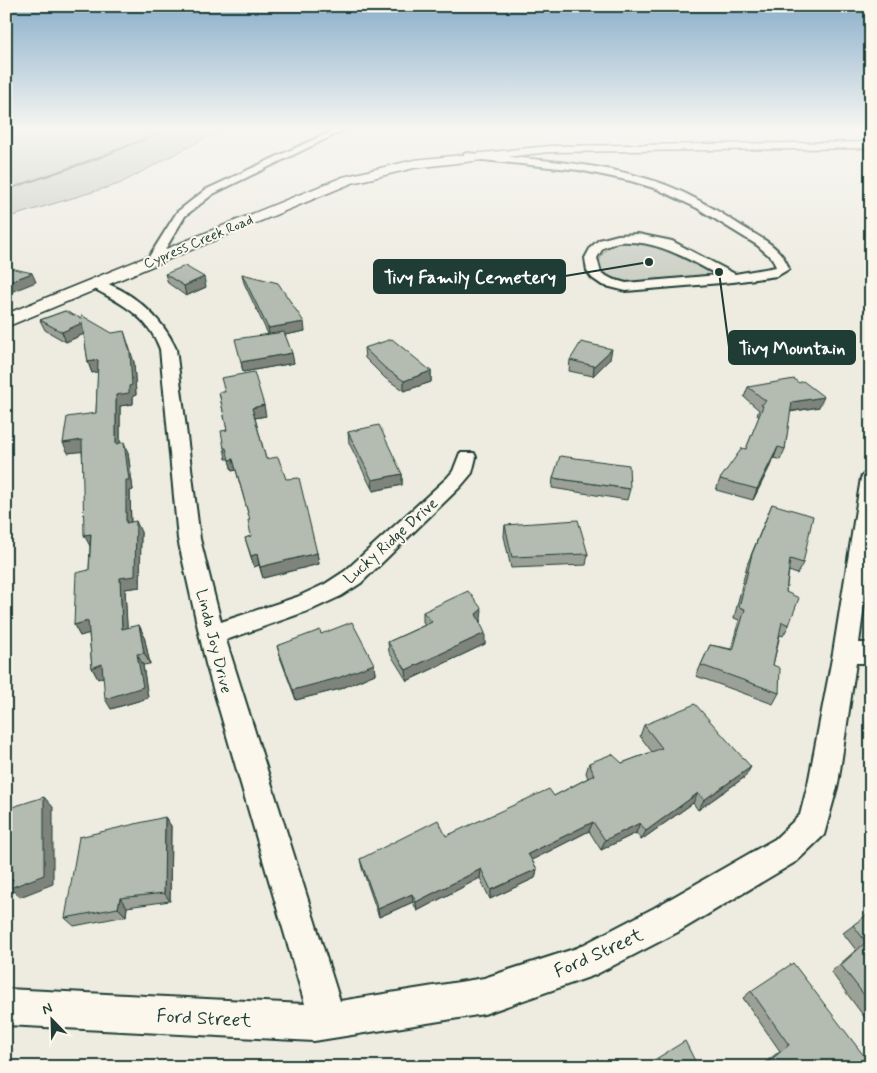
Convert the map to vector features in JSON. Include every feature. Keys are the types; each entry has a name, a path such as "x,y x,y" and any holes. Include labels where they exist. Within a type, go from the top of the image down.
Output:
{"main road":[{"name":"Cypress Creek Road","path":"6,321 348,180"}],"street":[{"path":"153,260 181,214 209,192 234,180"},
{"path":"637,180 687,198 767,247 782,260 783,268 777,272 733,278 626,288 604,282 596,276 590,262 592,253 598,245 615,239 638,238 668,244 733,278"},
{"name":"Linda Joy Drive","path":"96,284 142,309 158,326 166,341 189,539 219,664 328,1021"},
{"name":"Lucky Ridge Drive","path":"212,635 305,603 333,590 353,577 454,482 462,473 467,457"},
{"name":"Ford Street","path":"6,1007 314,1024 484,996 583,962 666,920 786,850 813,824 858,653 871,478"}],"shaded area":[{"path":"6,180 126,180 119,184 6,218"},
{"path":"632,241 659,244 724,276 650,284 621,283 606,278 598,266 602,254 614,245"}],"building":[{"path":"185,266 204,277 184,286 165,274"},
{"path":"6,267 32,273 6,283"},
{"path":"242,274 278,283 304,322 268,328"},
{"path":"65,311 82,319 81,315 112,333 124,331 130,352 132,385 129,386 129,393 116,395 116,444 124,442 129,480 126,480 126,523 136,521 135,576 120,578 122,629 139,625 144,653 137,654 143,687 105,699 102,664 92,668 88,621 74,625 76,573 89,570 91,534 84,535 82,440 63,443 67,417 96,413 98,360 88,362 82,323 62,332 40,320"},
{"path":"284,332 292,353 241,362 235,339"},
{"path":"392,339 431,371 404,381 385,368 364,348"},
{"path":"581,342 612,349 594,366 570,360"},
{"path":"254,372 264,405 252,408 266,459 278,457 286,479 299,478 317,553 260,567 257,554 251,556 245,538 251,536 248,520 250,520 233,459 229,460 226,448 224,448 221,431 227,430 219,392 225,392 221,378"},
{"path":"794,379 799,383 803,381 824,397 792,402 785,449 778,447 757,489 720,479 742,448 746,449 763,406 761,405 766,401 748,387"},
{"path":"379,425 402,474 372,480 348,432"},
{"path":"560,456 629,465 630,489 553,478"},
{"path":"772,504 813,516 803,563 790,559 786,592 799,598 789,625 782,622 773,665 780,668 779,693 701,665 710,645 733,650 745,609 739,607 752,554"},
{"path":"578,520 588,554 512,557 505,525"},
{"path":"468,591 482,609 476,614 485,633 406,670 388,642 432,622 423,612"},
{"path":"352,622 374,664 338,678 293,690 277,646 320,630 321,634"},
{"path":"695,704 751,767 704,800 698,793 646,831 640,823 605,840 593,822 528,854 537,869 491,890 481,869 416,902 412,894 378,909 360,859 438,820 446,836 549,789 554,796 594,775 589,763 612,754 622,763 662,748 644,725"},
{"path":"44,797 44,875 10,888 13,879 6,881 6,809"},
{"path":"165,817 164,893 120,898 118,908 65,918 79,837"},
{"path":"871,912 871,1004 841,965 866,942 853,925"},
{"path":"793,963 871,1067 762,1067 789,1045 751,991"},
{"path":"685,1041 698,1067 643,1067"}],"waterway":[{"path":"6,190 34,180"}],"place":[{"name":"Tivy Family Cemetery","path":"649,262"},
{"name":"Tivy Mountain","path":"719,272"}]}
